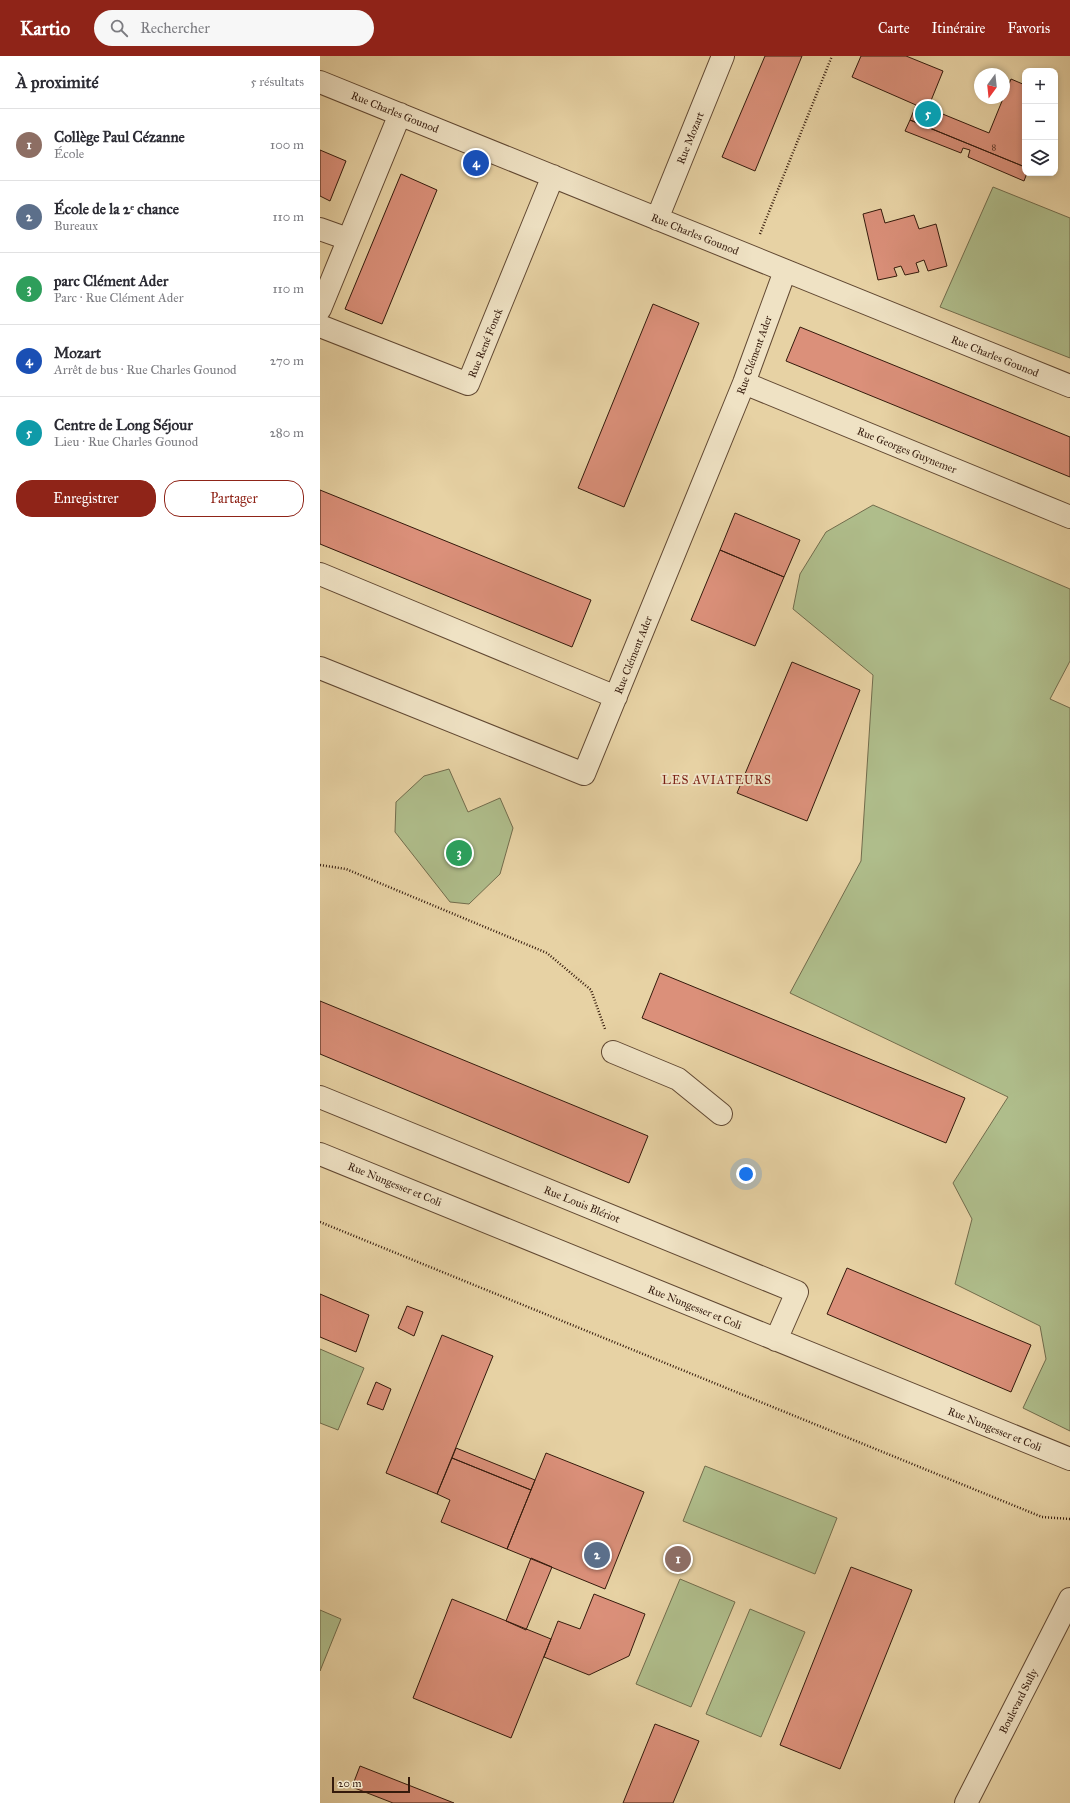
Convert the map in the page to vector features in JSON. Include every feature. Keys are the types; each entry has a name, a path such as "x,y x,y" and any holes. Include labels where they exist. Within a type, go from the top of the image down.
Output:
{"street":[{"name":"Rue Mozart","path":"657,219 723,56"},
{"name":"Rue Charles Gounod","path":"320,82 1070,386"},
{"path":"320,309 400,114"},
{"name":"Rue René Fonck","path":"320,326 468,384 553,176"},
{"path":"320,229 348,239"},
{"name":"Rue Clément Ader","path":"320,668 584,774 744,383 785,271"},
{"name":"Rue Georges Guynemer","path":"744,383 1070,517"},
{"path":"320,574 616,697"},
{"path":"613,1052 678,1079 721,1114"},
{"name":"Rue Louis Blériot","path":"320,1097 797,1292 776,1340"},
{"name":"Rue Nungesser et Coli","path":"320,1154 1070,1460"},
{"name":"Boulevard Sully","path":"966,1803 1070,1599"}],"path":[{"path":"751,257 832,56"},
{"path":"320,865 346,869 547,953 591,990 613,1052"},
{"path":"320,1222 1042,1517 1070,1519"}],"green space":[{"path":"993,187 1070,218 1070,358 940,307"},
{"path":"873,505 1070,589 1070,661 1050,699 1070,708 1070,1431 1023,1408 1046,1359 1040,1326 955,1284 972,1219 953,1183 1008,1097 790,993 861,861 873,675 793,609 800,574 826,532"},
{"path":"449,769 468,812 500,798 513,828 500,874 469,904 450,902 395,832 396,802 424,776"},
{"path":"320,1349 364,1368 338,1430 320,1423"},
{"path":"705,1466 837,1518 815,1574 683,1521"},
{"path":"680,1579 735,1602 691,1707 636,1684"},
{"path":"750,1609 805,1632 761,1737 706,1714"},
{"path":"320,1610 341,1619 320,1671"}],"building":[{"path":"765,56 802,56 755,171 722,157"},
{"path":"861,56 906,56 943,71 928,108 989,133 1001,104 1010,104 1011,79 1022,84 1022,166 910,120 916,105 852,77"},
{"path":"910,120 1022,166 1022,176 1026,176 1024,181 968,157 970,150 963,148 961,153 905,131"},
{"path":"320,150 346,161 330,201 320,196"},
{"path":"401,174 437,190 382,324 345,309"},
{"path":"881,209 885,223 914,215 919,229 936,224 947,266 928,271 924,260 916,263 919,272 905,275 901,266 894,268 897,276 878,280 863,214"},
{"path":"653,304 699,323 624,507 578,488"},
{"path":"800,327 1070,437 1070,477 786,361"},
{"path":"320,490 591,600 572,647 320,544"},
{"path":"735,513 800,540 784,577 720,550"},
{"path":"720,550 784,577 755,646 691,620"},
{"path":"792,662 860,690 807,821 737,793"},
{"path":"660,973 965,1098 946,1143 642,1018"},
{"path":"320,1001 648,1136 629,1183 320,1054"},
{"path":"847,1268 1031,1345 1011,1392 827,1314"},
{"path":"320,1294 369,1315 356,1352 320,1337"},
{"path":"407,1306 423,1312 414,1336 398,1328"},
{"path":"442,1335 493,1356 437,1494 386,1473"},
{"path":"376,1382 391,1389 383,1410 367,1404"},
{"path":"456,1448 535,1480 531,1490 452,1458"},
{"path":"546,1453 644,1492 605,1589 507,1549"},
{"path":"452,1458 531,1490 507,1549 441,1522 450,1500 437,1494"},
{"path":"531,1558 552,1567 526,1630 506,1621"},
{"path":"851,1567 912,1590 840,1769 780,1745"},
{"path":"594,1594 645,1614 629,1656 589,1675 544,1657 558,1621 580,1629"},
{"path":"452,1599 551,1639 511,1738 413,1698"},
{"path":"655,1724 699,1741 673,1803 623,1803"},
{"path":"360,1766 454,1803 393,1803 352,1787"}],"place":[{"name":"Centre de Long Séjour","path":"928,114"},
{"name":"Mozart","path":"476,163"},
{"name":"parc Clément Ader","path":"459,853"},
{"name":"École de la 2ᵉ chance","path":"597,1555"},
{"name":"Collège Paul Cézanne","path":"678,1559"}],"district":[{"name":"LES AVIATEURS","path":"717,780"}]}
